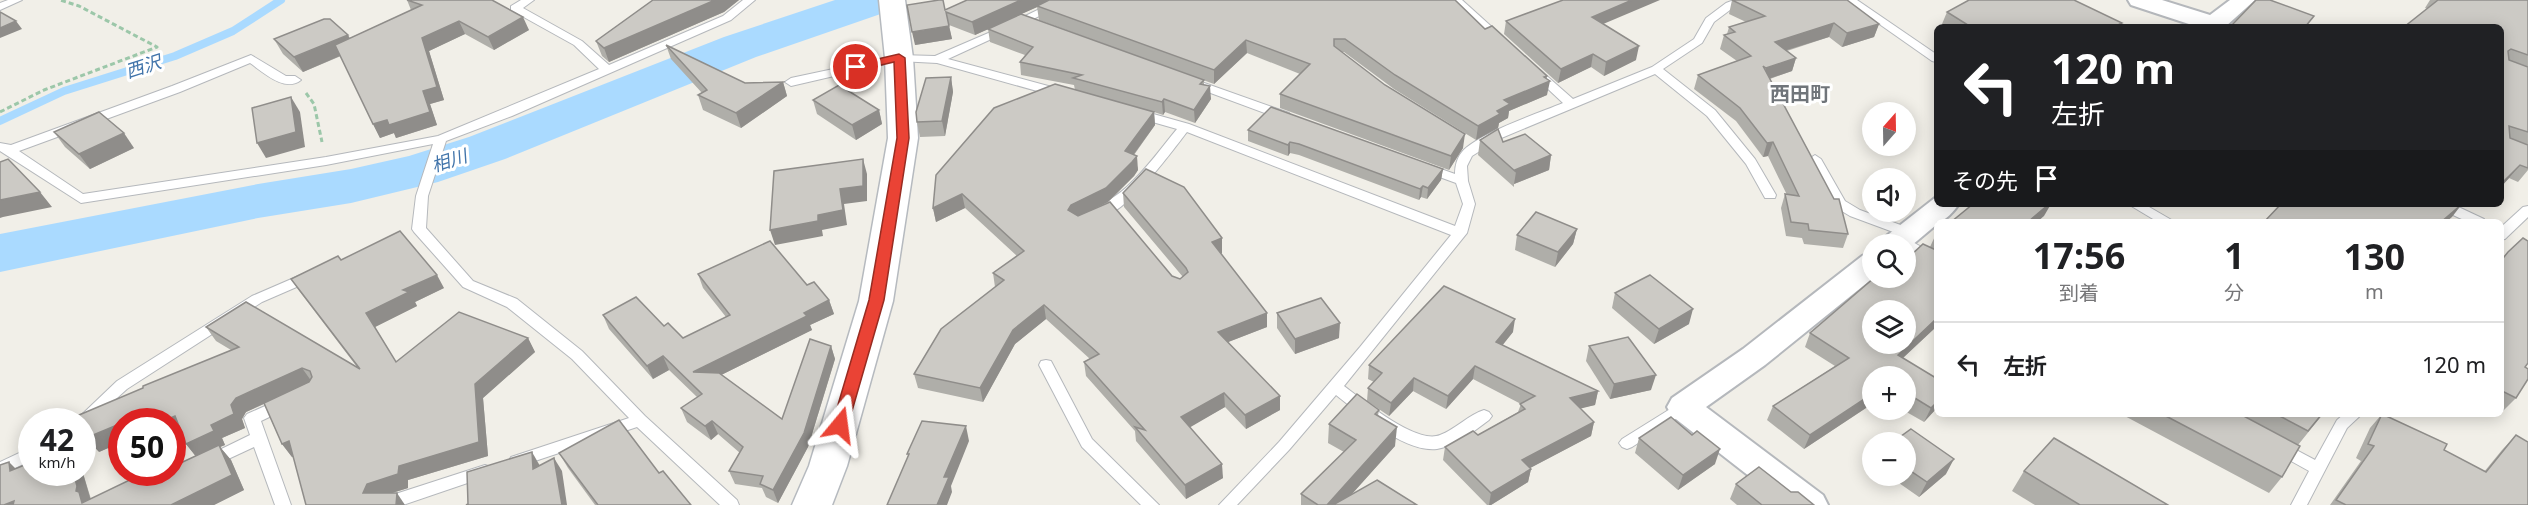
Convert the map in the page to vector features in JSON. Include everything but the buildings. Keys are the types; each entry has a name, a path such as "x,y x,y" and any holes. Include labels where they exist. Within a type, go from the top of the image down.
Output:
{"main road":[{"path":"812,505 828,466 876,300 903,138 899,58 893,8"}],"street":[{"path":"2139,0 2209,24"},
{"path":"2217,24 2244,0"},
{"path":"1907,234 1942,207"},
{"path":"1811,505 1683,407 1754,357 1862,271"}],"lane":[{"path":"0,8 17,0"},
{"path":"529,0 515,8 578,43 607,70"},
{"path":"5,148 81,199 440,143 727,18 750,0"},
{"path":"937,60 1029,22 1067,0"},
{"path":"1456,0 1506,45"},
{"path":"1227,505 1284,446 1335,387 1460,233 1469,204 1462,181 1461,166 1471,146 1656,69 1698,41 1710,20 1730,5 1744,0"},
{"path":"1850,0 1934,58"},
{"path":"5,148 176,89 251,58 283,80 295,80"},
{"path":"791,82 899,58 937,60 1072,97"},
{"path":"1531,68 1572,105"},
{"path":"1656,69 1711,113 1751,162 1770,195"},
{"path":"1180,78 1293,119"},
{"path":"1129,112 1185,127 1460,233"},
{"path":"1088,220 1118,211 1185,127"},
{"path":"440,143 422,196 414,231 468,284 512,303 577,355 640,420 731,505"},
{"path":"1815,159 1840,204 1892,234"},
{"path":"1417,164 1462,181"},
{"path":"2140,207 2162,219"},
{"path":"2447,207 2473,219"},
{"path":"2504,231 2528,210"},
{"path":"1916,248 1934,260"},
{"path":"96,408 122,385 257,299 322,271"},
{"path":"1046,365 1087,443 1151,505"},
{"path":"1335,387 1402,433 1412,438 1435,443 1459,432 1484,416"},
{"path":"283,505 252,418 293,399"},
{"path":"1627,443 1683,407"},
{"path":"2299,505 2342,424 2350,417"},
{"path":"383,505 640,420"},
{"path":"197,467 259,438"},
{"path":"2267,442 2318,469"},
{"path":"0,470 18,460"}],"path":[{"path":"0,112 44,90 157,47 79,6 60,0"},
{"path":"295,80 314,104 326,161"}],"waterway":[{"name":"西沢","path":"0,121 64,91 175,56 233,31 281,0"},
{"name":"相川","path":"0,253 258,201 351,186 420,170 487,148 740,47 879,0"}],"district":[{"name":"西田町","path":"1800,93"}],"route":[{"path":"840,425 876,300 903,138 899,58 856,67"}]}
